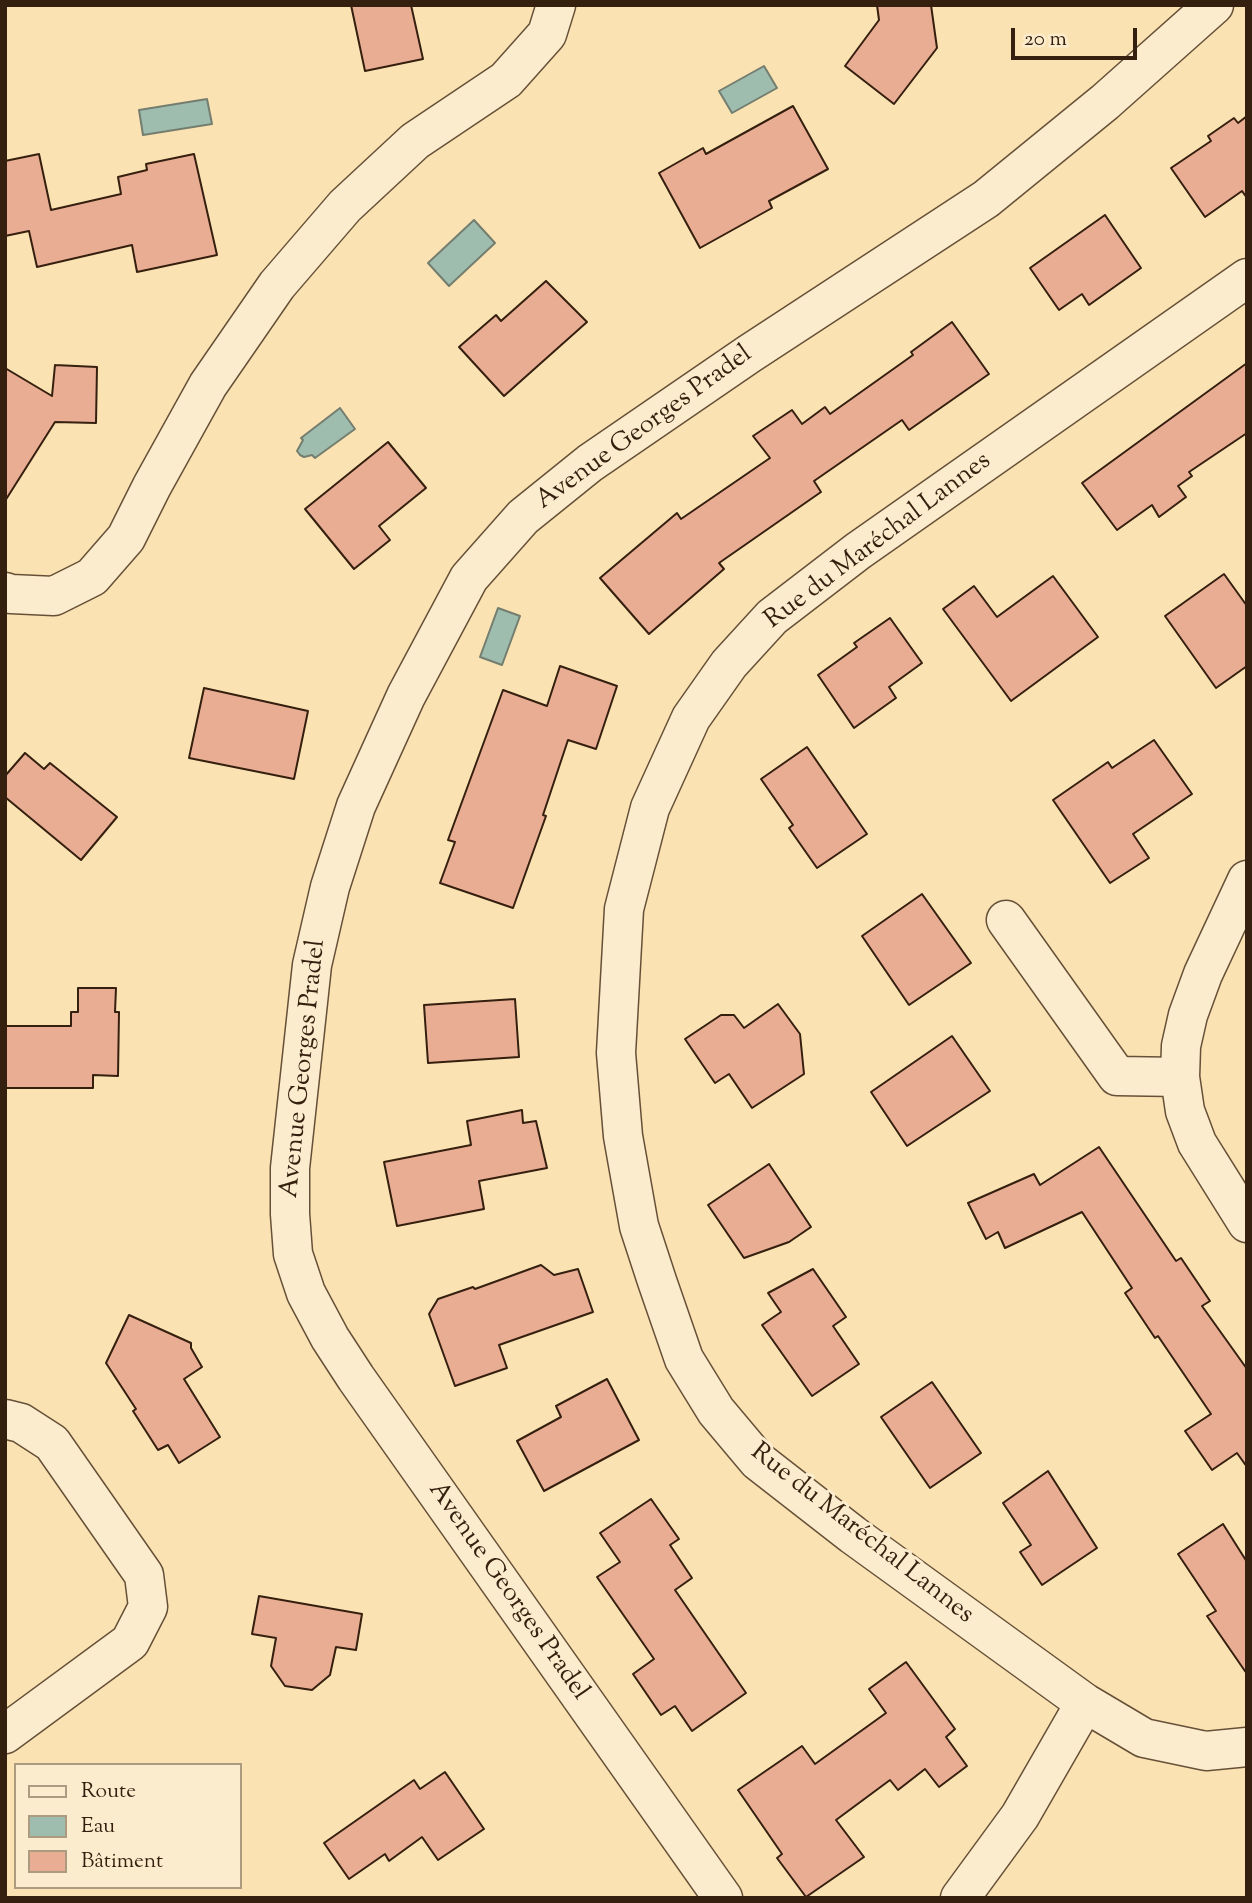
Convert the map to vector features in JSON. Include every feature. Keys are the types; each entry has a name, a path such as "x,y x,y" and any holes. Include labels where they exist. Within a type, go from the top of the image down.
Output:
{"street":[{"path":"5,592 54,596 92,578 126,538 208,385 277,285 345,206 415,141 506,80 547,34 556,5"},
{"name":"Avenue Georges Pradel","path":"723,1898 356,1378 330,1338 306,1293 293,1254 290,1168 312,965 330,887 356,806 406,696 469,578 523,517 601,455 986,199 1105,102 1214,5"},
{"name":"Rue du Maréchal Lannes","path":"1247,278 858,551 772,617 729,664 691,718 650,808 624,909 616,1052 623,1136 639,1226 684,1359 716,1412 758,1461 853,1535 1085,1703 1144,1738 1206,1751 1247,1747"},
{"path":"1247,880 1203,974 1188,1014 1181,1046 1180,1077 1185,1111 1197,1143 1247,1223"},
{"path":"1006,919 1116,1076 1180,1077"},
{"path":"5,1419 21,1423 52,1443 144,1575 148,1607 130,1642 5,1734"},
{"path":"960,1898 1020,1816 1085,1703"}],"water":[{"path":"764,66 777,88 732,113 719,91"},
{"path":"207,99 212,124 143,135 139,110"},
{"path":"474,220 495,243 449,286 428,263"},
{"path":"340,408 355,429 315,458 312,455 300,455 297,451 303,440 301,438"},
{"path":"498,608 520,616 502,665 480,657"}],"building":[{"path":"351,5 411,5 423,59 365,71"},
{"path":"877,5 931,5 937,48 894,104 845,66 879,20"},
{"path":"793,106 828,169 769,201 772,208 700,248 659,173 703,148 706,154"},
{"path":"1247,116 1247,198 1242,191 1205,217 1171,168 1211,141 1208,136 1234,118 1238,123"},
{"path":"39,154 51,210 121,194 118,177 147,170 146,164 194,154 217,255 137,272 132,245 37,267 29,231 5,236 5,161"},
{"path":"1105,215 1141,268 1089,305 1082,294 1059,310 1030,268"},
{"path":"546,281 587,322 504,396 459,347 496,315 501,321"},
{"path":"952,322 989,374 909,430 902,420 814,481 821,492 719,563 724,569 649,634 600,578 677,513 681,519 770,458 753,436 792,410 802,424 825,407 830,414 913,355 911,352"},
{"path":"1247,363 1247,433 1189,472 1192,476 1178,486 1186,497 1159,517 1152,505 1117,530 1082,483"},
{"path":"55,365 97,367 96,423 55,422 5,501 5,368 52,396"},
{"path":"388,442 426,488 379,526 390,540 354,569 305,509"},
{"path":"1224,574 1247,606 1247,666 1216,688 1165,616"},
{"path":"1053,576 1098,637 1011,701 943,609 974,586 997,617"},
{"path":"890,618 922,663 889,687 896,698 854,728 818,675 857,647 854,643"},
{"path":"560,666 617,686 596,749 568,740 543,815 546,816 513,908 440,883 455,842 448,840 503,690 547,706"},
{"path":"204,688 308,711 294,779 189,758"},
{"path":"1154,740 1192,794 1133,834 1149,858 1110,883 1053,800 1108,762 1112,768"},
{"path":"807,747 867,834 817,868 789,828 793,825 761,779"},
{"path":"25,753 44,769 50,763 117,817 81,860 5,797 5,776"},
{"path":"922,894 971,963 909,1005 862,936"},
{"path":"78,988 116,988 115,1012 119,1012 118,1076 93,1075 93,1088 5,1088 5,1026 71,1026 71,1012 78,1012"},
{"path":"515,999 519,1057 428,1063 424,1005"},
{"path":"778,1004 800,1034 804,1074 752,1108 729,1074 715,1083 685,1039 721,1015 734,1015 744,1028"},
{"path":"952,1036 990,1091 907,1146 871,1092"},
{"path":"522,1110 523,1123 536,1121 547,1168 479,1181 484,1209 397,1226 384,1162 471,1145 467,1121"},
{"path":"1099,1147 1176,1261 1181,1258 1210,1301 1202,1306 1247,1369 1247,1467 1237,1453 1212,1470 1185,1431 1211,1414 1125,1293 1132,1288 1082,1212 1005,1248 998,1232 986,1239 968,1203 1034,1174 1040,1185"},
{"path":"769,1164 811,1227 789,1242 744,1258 708,1205"},
{"path":"541,1265 554,1275 578,1269 593,1312 499,1345 507,1368 455,1386 429,1314 438,1299 473,1287 475,1289"},
{"path":"813,1269 846,1317 833,1326 859,1364 812,1396 762,1325 781,1312 768,1293"},
{"path":"129,1315 191,1343 202,1367 184,1379 220,1437 179,1463 168,1445 158,1450 133,1411 136,1409 106,1363"},
{"path":"607,1379 639,1440 544,1491 517,1441 561,1417 556,1406"},
{"path":"932,1382 981,1453 930,1488 881,1417"},
{"path":"1048,1471 1097,1548 1042,1585 1020,1552 1031,1545 1003,1503"},
{"path":"651,1499 679,1539 670,1545 692,1578 675,1590 746,1693 692,1731 675,1706 661,1715 633,1674 654,1659 597,1577 620,1562 600,1533"},
{"path":"1223,1524 1247,1562 1247,1674 1207,1616 1216,1611 1178,1554"},
{"path":"259,1596 362,1614 356,1650 336,1647 330,1675 312,1690 285,1686 271,1666 276,1638 252,1634"},
{"path":"906,1662 955,1729 946,1737 967,1766 939,1787 925,1769 898,1790 890,1780 836,1820 864,1857 806,1897 777,1858 782,1854 738,1790 802,1746 815,1764 886,1713 869,1689"},
{"path":"445,1772 484,1829 438,1860 422,1837 389,1861 385,1854 349,1879 324,1843 414,1780 420,1789"}]}
